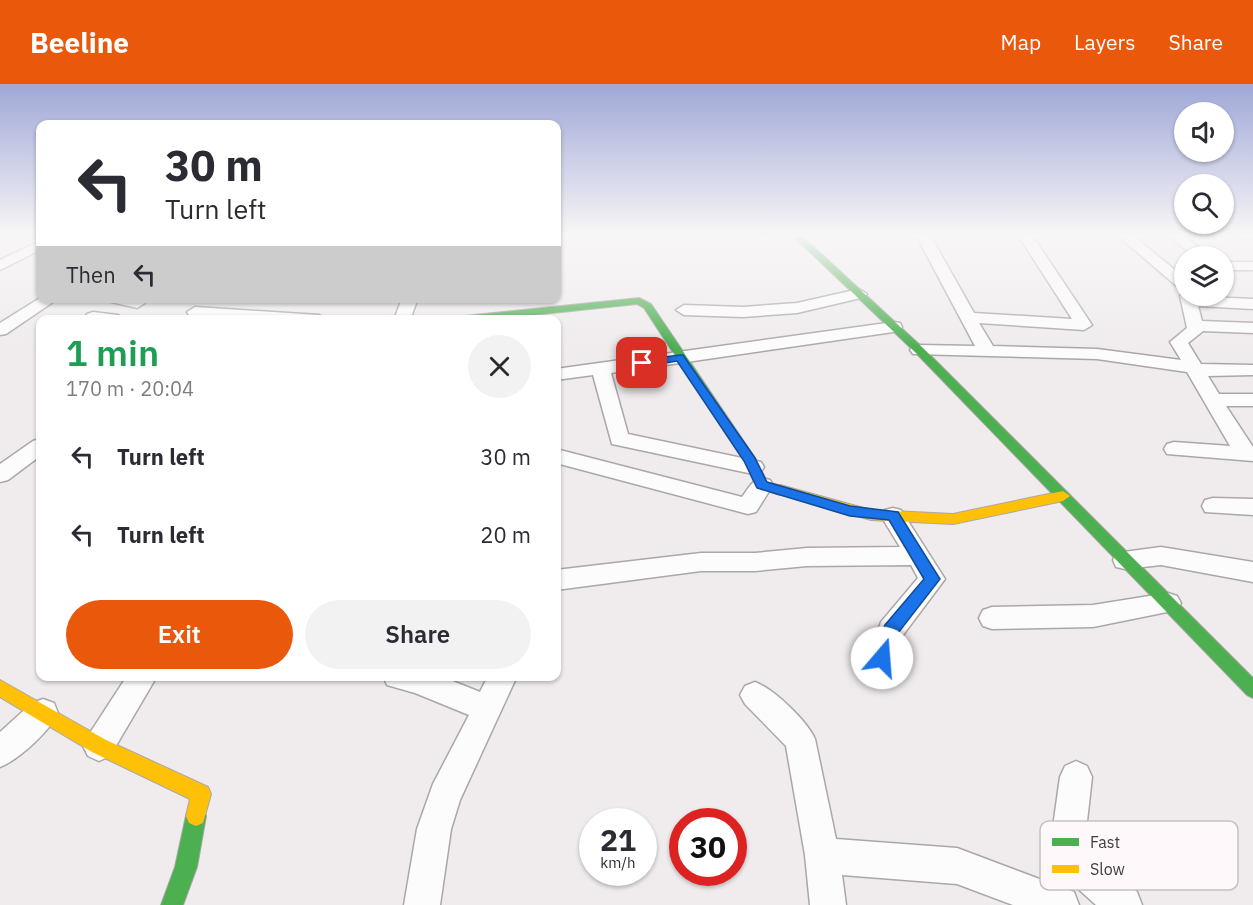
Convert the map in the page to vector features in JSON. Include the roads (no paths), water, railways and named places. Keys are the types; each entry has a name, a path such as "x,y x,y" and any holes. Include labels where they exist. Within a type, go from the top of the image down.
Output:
{"street":[{"path":"837,273 919,351 1253,690"},
{"path":"944,273 986,350"},
{"path":"967,317 1084,325 1050,273"},
{"path":"684,310 743,312 797,308 859,294"},
{"path":"522,315 639,301 648,306 757,476 748,506 561,457"},
{"path":"1234,301 1253,304"},
{"path":"0,330 43,303"},
{"path":"192,315 205,303"},
{"path":"1190,306 1196,328 1179,342 1249,454"},
{"path":"1196,326 1253,328"},
{"path":"561,374 894,327"},
{"path":"919,351 986,350 1097,354 1211,371 1253,370"},
{"path":"601,369 619,439 661,446 729,465 850,511 953,519 1063,496"},
{"path":"1214,400 1253,400"},
{"path":"0,475 36,449"},
{"path":"1174,449 1249,454"},
{"path":"1213,506 1253,507"},
{"path":"882,658 891,630 932,579 893,516"},
{"path":"561,579 701,562 755,562 807,557 918,556"},
{"path":"1125,560 1161,556 1253,572"},
{"path":"992,618 1093,616 1168,603"},
{"path":"99,746 140,681"},
{"path":"418,681 488,709"},
{"path":"422,905 434,829 445,796 501,681"},
{"path":"0,688 99,746 201,794 186,867 172,905"},
{"path":"755,695 800,739 822,855 828,905"},
{"path":"0,752 43,713"},
{"path":"1070,821 1076,777"},
{"path":"822,855 871,861 957,866 1061,905"},
{"path":"1107,890 1124,905"}]}
